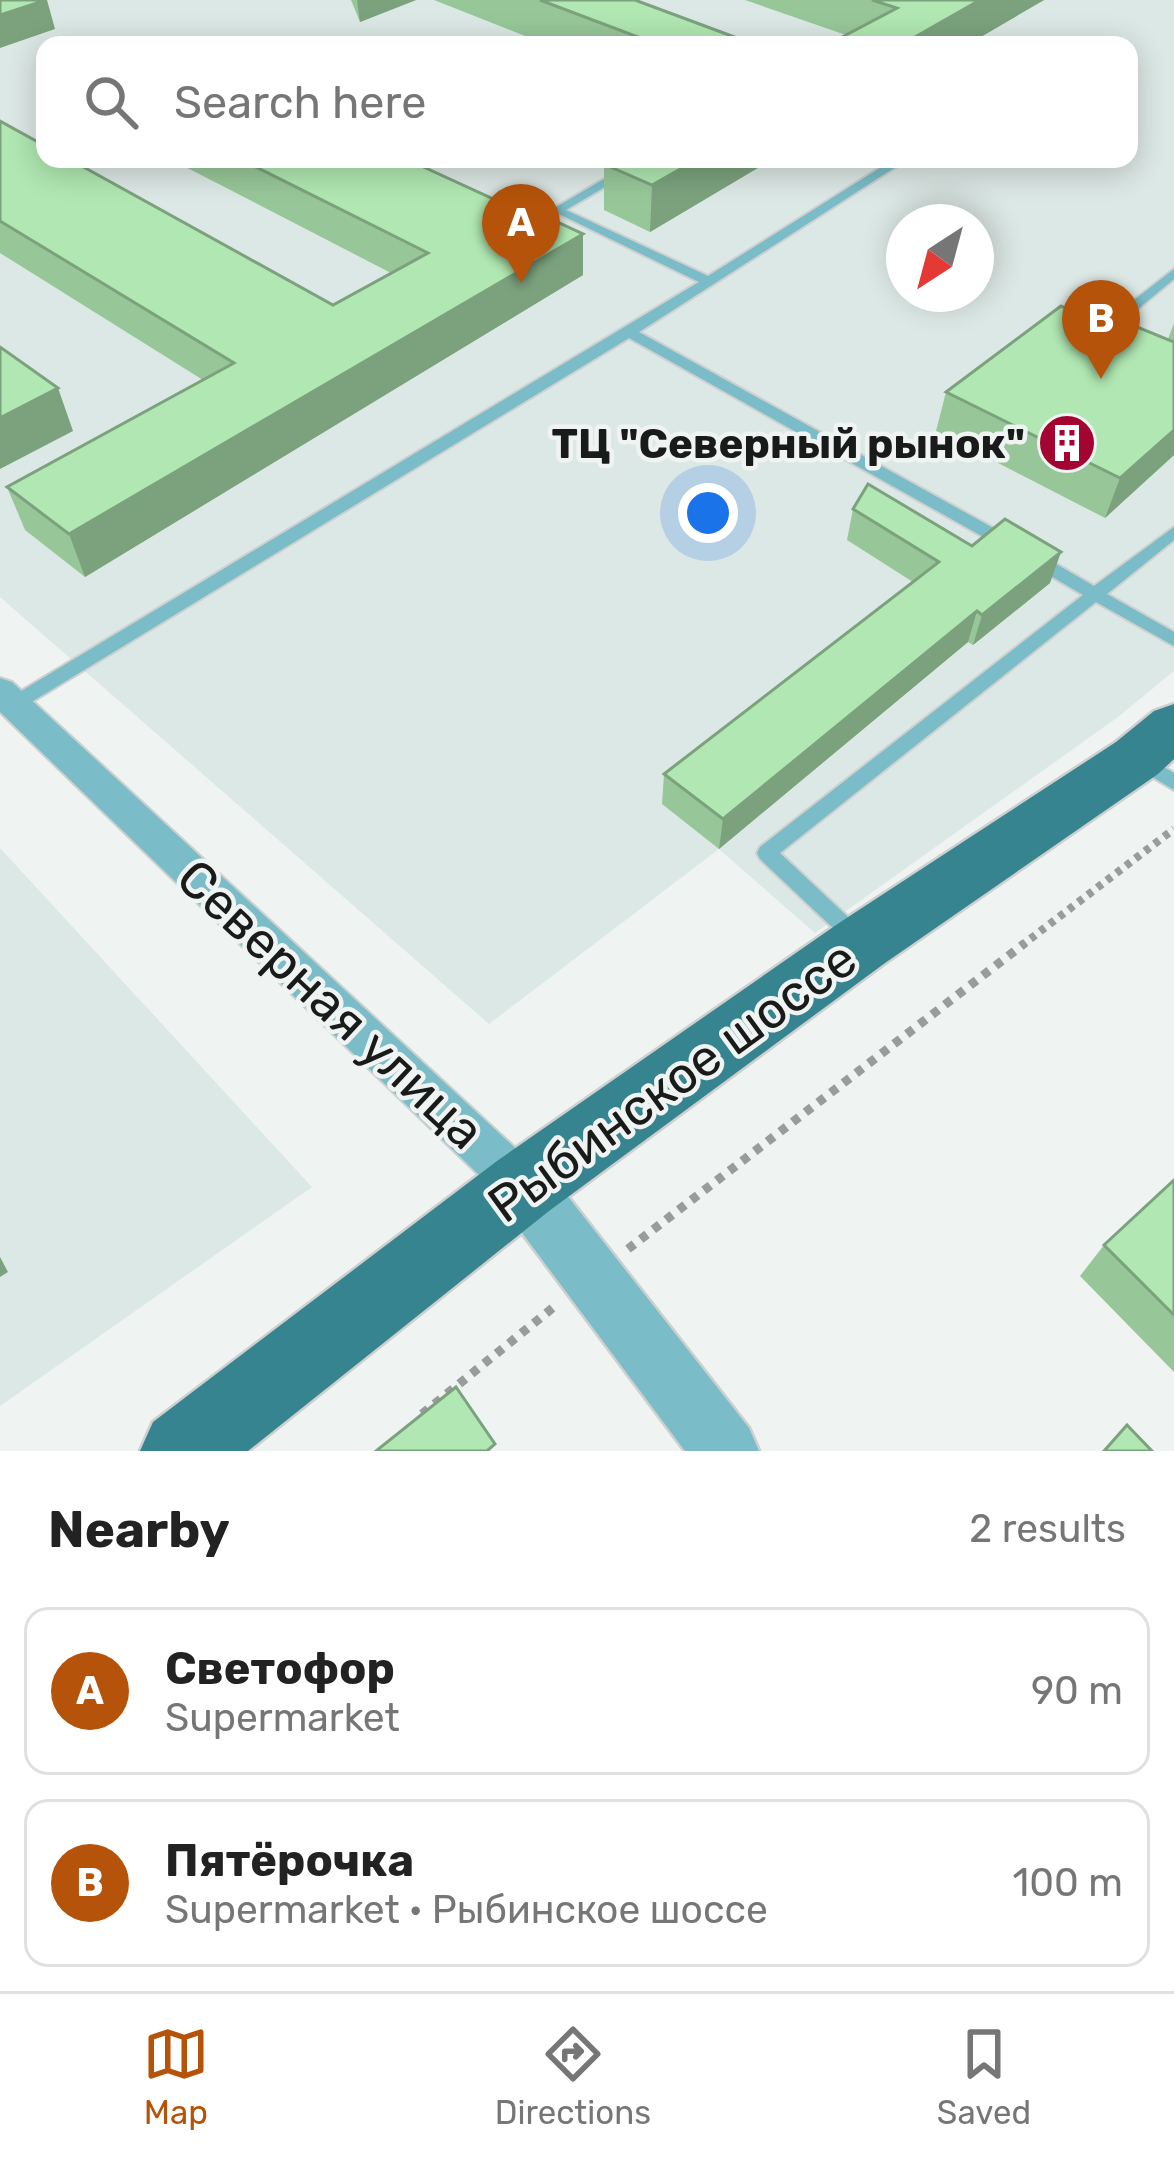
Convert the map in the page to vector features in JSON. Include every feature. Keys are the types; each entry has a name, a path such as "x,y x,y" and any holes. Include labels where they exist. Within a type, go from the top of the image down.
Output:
{"main road":[{"name":"Рыбинское шоссе","path":"182,1451 524,1186 862,943 1162,756"}],"street":[{"name":"Северная улица","path":"7,698 524,1186 726,1451"}],"lane":[{"path":"630,168 557,210 709,283"},
{"path":"7,698 629,332 888,168"},
{"path":"1112,351 1091,341 1174,273"},
{"path":"629,332 1174,640"},
{"path":"862,943 767,853 1174,532"}],"path":[{"path":"414,1421 593,1275 1174,830"}],"shaded area":[{"path":"0,0 1174,0 1174,671 1118,717 815,933 719,849 489,1024 0,597"},
{"path":"0,848 312,1187 0,1406"}],"building":[{"path":"0,0 46,0 0,15"},
{"path":"540,0 635,0 732,36 635,36"},
{"path":"872,0 980,0 917,36 844,36 897,8"},
{"path":"0,121 36,141 36,168 85,168 333,305 428,253 258,168 426,168 583,234 69,534 7,487 234,363 0,221"},
{"path":"613,168 682,168 652,185"},
{"name":"ТЦ \"Северный рынок\"","path":"1061,306 1098,323 1108,315 1174,342 1174,430 1120,478 946,392"},
{"path":"0,347 58,388 0,418"},
{"path":"868,484 972,546 1005,519 1061,552 982,615 977,611 723,819 664,774 939,562 853,509"},
{"path":"1174,1180 1174,1315 1104,1245"},
{"path":"456,1387 495,1444 487,1451 376,1451"},
{"path":"1127,1425 1152,1451 1104,1451"}],"place":[{"name":"Светофор","path":"521,283"},
{"name":"Пятёрочка","path":"1101,379"},
{"name":"ТЦ \"Северный рынок\"","path":"1067,443"}]}
